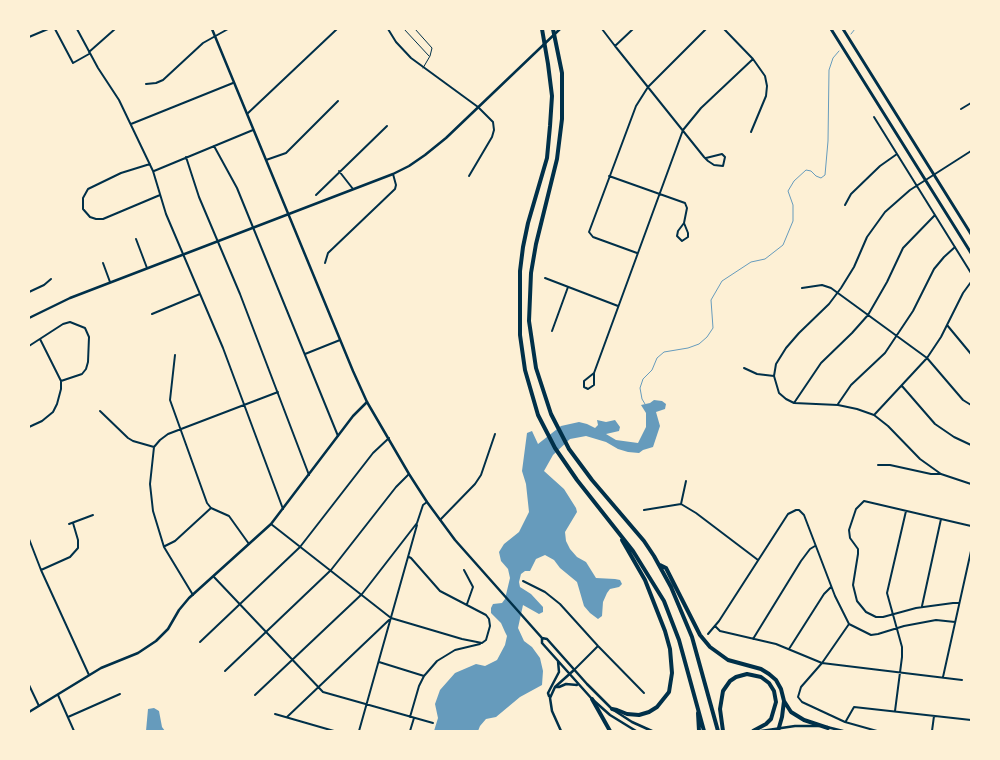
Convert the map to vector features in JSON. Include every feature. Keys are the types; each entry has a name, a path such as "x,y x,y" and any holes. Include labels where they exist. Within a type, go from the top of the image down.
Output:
{"highway":[{"path":"542,29 552,96 547,158 523,247 520,270 520,335 525,370 544,429 559,456 633,551 664,601 679,640 704,731"},
{"path":"553,29 562,84 562,132 555,171 534,253 528,300 530,334 535,362 542,391 554,421 569,449 592,480 633,527 660,565 671,587 692,637 718,731"},
{"path":"612,709 639,715 657,708 669,692 672,673 670,649 658,613 645,580 616,529"},
{"path":"660,565 666,568 700,635 710,647 728,660 761,669 769,674 776,680 784,701 791,712 800,718 828,728"},
{"path":"723,731 720,709 723,691 730,681 747,674 762,677 769,683 774,691 776,702 772,719 753,731"},
{"path":"592,699 610,731"},
{"path":"778,730 784,701"},
{"path":"698,708 699,731"}],"main road":[{"path":"212,29 287,214 367,402 427,502 440,520 542,638 547,639 612,709 651,731"},
{"path":"29,318 70,298 110,282 393,174 425,155 560,29"},
{"path":"830,29 971,253"},
{"path":"843,29 971,234"},
{"path":"29,712 101,668 138,653 156,641 168,629 180,610 193,595 283,510 338,436 367,402"},
{"path":"542,638 542,643 592,699 610,716 636,731"},
{"path":"558,661 557,677 548,693 552,712 561,731"},
{"path":"550,698 555,687 574,670"},
{"path":"555,687 566,684 579,686"},
{"path":"761,731 802,726 843,731"}],"street":[{"path":"29,37 48,29"},
{"path":"55,29 73,63 90,53 115,29"},
{"path":"77,29 119,100 153,171 166,214 200,294 283,510"},
{"path":"146,84 163,80 203,43 228,29"},
{"path":"247,114 337,29"},
{"path":"388,29 410,58 478,107 494,124 492,137 469,176"},
{"path":"602,29 706,158 714,165 723,166 726,157 722,154 706,158"},
{"path":"615,46 633,29"},
{"path":"637,253 592,236 589,232 636,106 648,86 706,29"},
{"path":"724,29 765,76 766,96 751,132"},
{"path":"594,373 584,381 584,387 588,389 594,385 594,373 683,130 701,108 752,59"},
{"path":"131,124 233,83"},
{"path":"265,161 286,153 338,101"},
{"path":"961,109 971,103"},
{"path":"874,117 971,273"},
{"path":"316,195 387,126"},
{"path":"153,171 253,130"},
{"path":"214,146 237,188 338,436"},
{"path":"971,151 917,185 896,201 877,222 838,293 790,343 777,361 774,376 779,393 786,400 794,403 857,408 874,415 888,426 920,459 941,474 971,484"},
{"path":"845,205 851,194 880,166 897,154"},
{"path":"186,157 199,197 278,392 309,476"},
{"path":"150,164 120,172 88,189 83,198 83,209 90,217 103,219 160,195"},
{"path":"339,171 353,190"},
{"path":"325,263 328,253 395,189 396,185 393,174"},
{"path":"609,176 686,204 688,208 684,224 678,231 677,236 682,241 688,237 684,224"},
{"path":"794,403 821,363 852,334 868,315 887,282 902,248 935,215"},
{"path":"136,239 147,268"},
{"path":"838,405 851,385 885,353 913,312 934,269 955,247"},
{"path":"103,263 110,282"},
{"path":"545,278 618,306"},
{"path":"29,292 52,279"},
{"path":"874,415 928,358 947,326 963,293 971,282"},
{"path":"802,288 826,285 838,293 928,358 962,400 971,405"},
{"path":"552,331 568,287"},
{"path":"152,314 200,294"},
{"path":"29,346 63,324 70,322 81,325 87,331 89,346 86,369 82,374 61,381"},
{"path":"947,326 971,354"},
{"path":"29,427 42,421 53,412 60,395 61,381 40,340"},
{"path":"304,354 340,340"},
{"path":"175,355 170,400 180,430 211,508 229,516 249,544"},
{"path":"744,368 757,374 774,376"},
{"path":"902,386 935,424 954,437 971,445"},
{"path":"193,595 164,546 154,516 150,484 154,447 164,437 278,392"},
{"path":"100,411 128,438 154,447"},
{"path":"440,520 476,484 495,434"},
{"path":"200,642 300,547 373,453 388,438"},
{"path":"878,465 890,465 931,474 941,474"},
{"path":"225,671 331,570 396,487 410,474"},
{"path":"681,504 686,481"},
{"path":"959,604 953,603 921,608 876,618 866,612 857,601 853,585 858,549 850,538 849,530 856,509 864,501 971,526"},
{"path":"359,731 417,523 423,505 427,502"},
{"path":"644,510 681,504 696,513 758,560"},
{"path":"164,546 175,541 211,508"},
{"path":"708,634 788,514 793,510 799,510 804,515 831,587 849,624 871,635 936,620 955,622"},
{"path":"895,711 902,647 887,593 906,510"},
{"path":"69,524 93,515"},
{"path":"921,608 941,518"},
{"path":"41,570 70,557 78,548 78,540 73,523"},
{"path":"255,695 362,594 417,523"},
{"path":"270,524 391,618 482,643"},
{"path":"29,539 41,570 89,675"},
{"path":"753,639 801,561 810,549 815,546"},
{"path":"943,677 971,551"},
{"path":"408,557 412,558 440,591 486,614 490,626 486,640 482,643 455,650 437,660 424,676 419,686 410,717"},
{"path":"464,570 473,587 467,604"},
{"path":"214,577 322,692 433,723"},
{"path":"522,580 545,592 560,604 644,693"},
{"path":"789,648 824,594 831,587"},
{"path":"287,718 391,618"},
{"path":"849,624 822,663 800,687 798,697 802,702 845,722 877,731"},
{"path":"715,626 720,630 789,648 822,663 962,680"},
{"path":"574,670 598,646"},
{"path":"379,662 424,676"},
{"path":"29,685 39,706"},
{"path":"58,694 74,731"},
{"path":"68,717 120,694"},
{"path":"845,722 854,707 971,720"},
{"path":"275,714 324,730 334,731"},
{"path":"932,731 934,716"},
{"path":"410,731 414,718"}],"lane":[{"path":"404,29 430,56"},
{"path":"415,29 431,45 430,56 423,68"}],"water":[{"path":"654,400 662,401 666,404 665,409 656,412 660,426 653,447 639,453 628,452 606,442 586,436 570,439 553,455 544,471 564,489 576,508 577,512 565,532 566,541 570,549 577,557 586,562 596,578 620,580 622,584 619,587 610,589 607,593 603,602 602,616 598,619 584,606 577,582 560,568 554,560 545,555 536,559 530,571 525,571 521,574 519,582 520,587 531,594 543,607 543,612 539,614 523,605 518,628 524,641 532,647 540,658 543,671 542,685 520,697 496,717 486,719 478,731 434,731 438,718 435,704 440,690 455,673 476,664 485,666 497,660 505,645 507,636 501,623 491,613 491,608 493,604 502,603 505,599 510,578 508,569 501,561 499,552 504,544 519,532 529,512 526,484 522,471 527,433 532,431 538,444 561,426 579,422 595,428 598,425 597,420 606,422 615,420 620,427 619,431 606,434 616,440 638,443 646,427 646,413 641,405"},
{"path":"154,708 159,711 162,727 165,731 146,731 148,709"}],"waterway":[{"path":"851,34 855,29"},
{"path":"645,404 640,388 643,379 652,370 657,358 664,352 699,344 713,328 711,300 722,281 751,262 765,259 783,245 793,221 793,205 788,191 794,181 806,170 821,178 825,175 828,141 829,70 833,58 839,51"}]}
